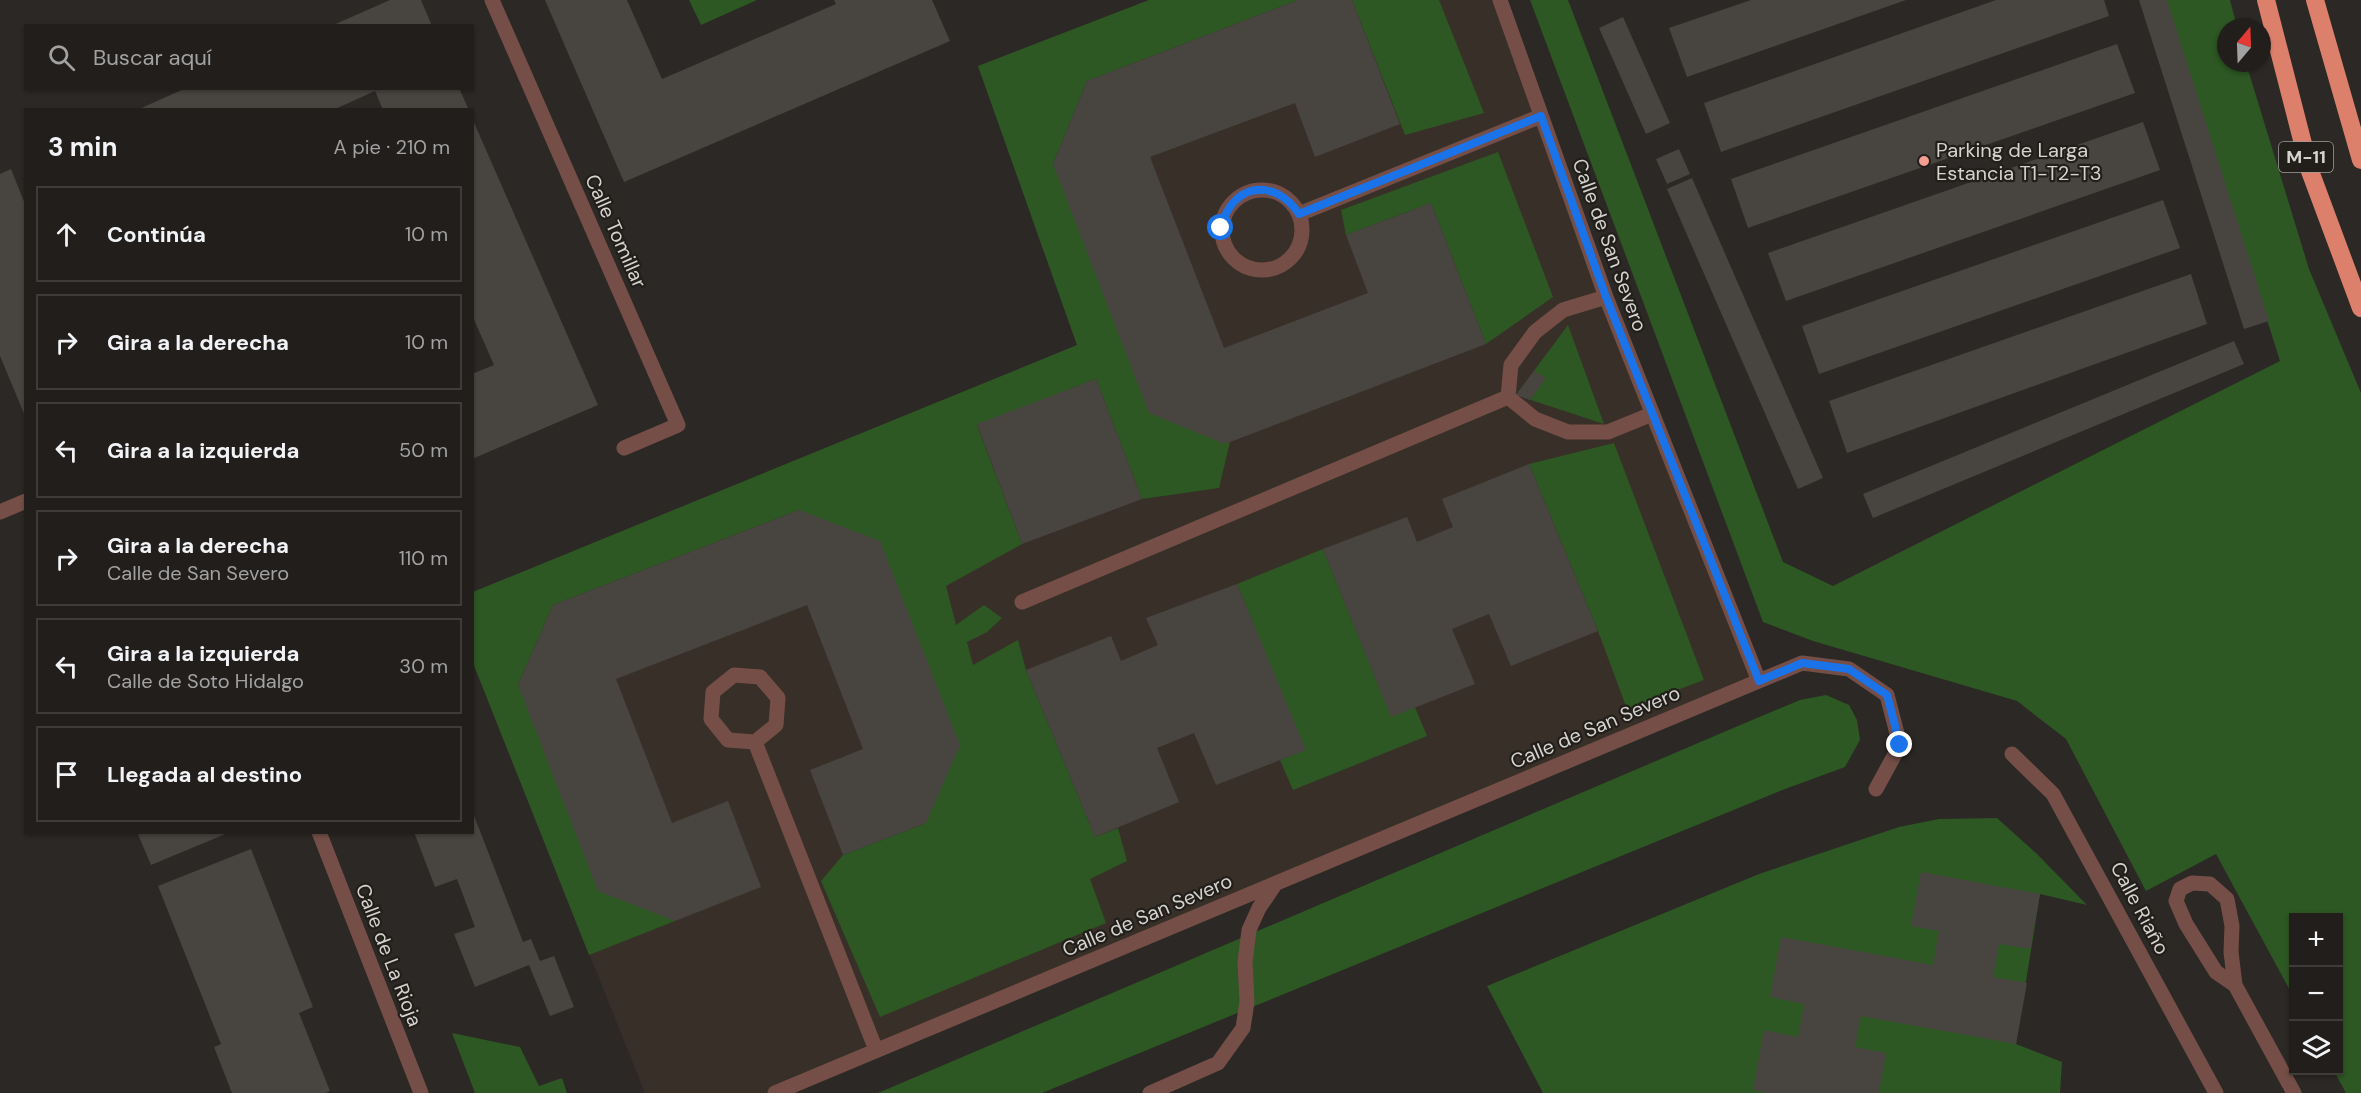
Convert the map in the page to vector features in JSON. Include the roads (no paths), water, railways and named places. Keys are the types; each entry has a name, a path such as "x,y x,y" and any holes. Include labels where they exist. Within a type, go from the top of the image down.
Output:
{"highway":[{"name":"M-11","path":"2266,0 2310,171 2361,308"},
{"name":"M-11","path":"2315,0 2361,159"}],"street":[{"name":"Calle Tomillar","path":"492,0 678,425 624,448"},
{"name":"Calle de San Severo","path":"775,1093 1759,681 1606,297 1500,0"},
{"path":"1299,214 1541,116"},
{"path":"1254,190 1268,190 1281,195 1291,201 1299,214 1302,226 1297,252 1277,268 1264,271 1251,269 1238,263 1229,254 1223,242 1221,228 1224,215 1231,204 1242,195 1254,190"},
{"path":"1508,397 1511,365 1535,332 1563,310 1606,297"},
{"path":"1508,397 1535,419 1568,432 1608,432 1652,414"},
{"path":"1022,602 1508,397"},
{"path":"0,512 24,502"},
{"path":"1759,681 1802,663 1849,669 1887,695 1900,745 1876,789"},
{"path":"734,675 760,677 778,698 776,725 755,742 728,740 711,719 713,692 734,675"},
{"path":"755,742 876,1050"},
{"name":"Calle Riaño","path":"2012,754 2053,794 2216,1093"},
{"name":"Calle de La Rioja","path":"320,834 421,1093"},
{"path":"1150,1093 1218,1063 1243,1028 1247,1002 1245,962 1249,930 1259,908 1276,883"},
{"path":"2235,985 2216,972 2186,924 2176,901 2180,889 2192,883 2210,884 2227,899 2232,926 2231,952 2235,985 2294,1093"}],"place":[{"name":"Parking de Larga Estancia T1-T2-T3","path":"1924,161"}]}
